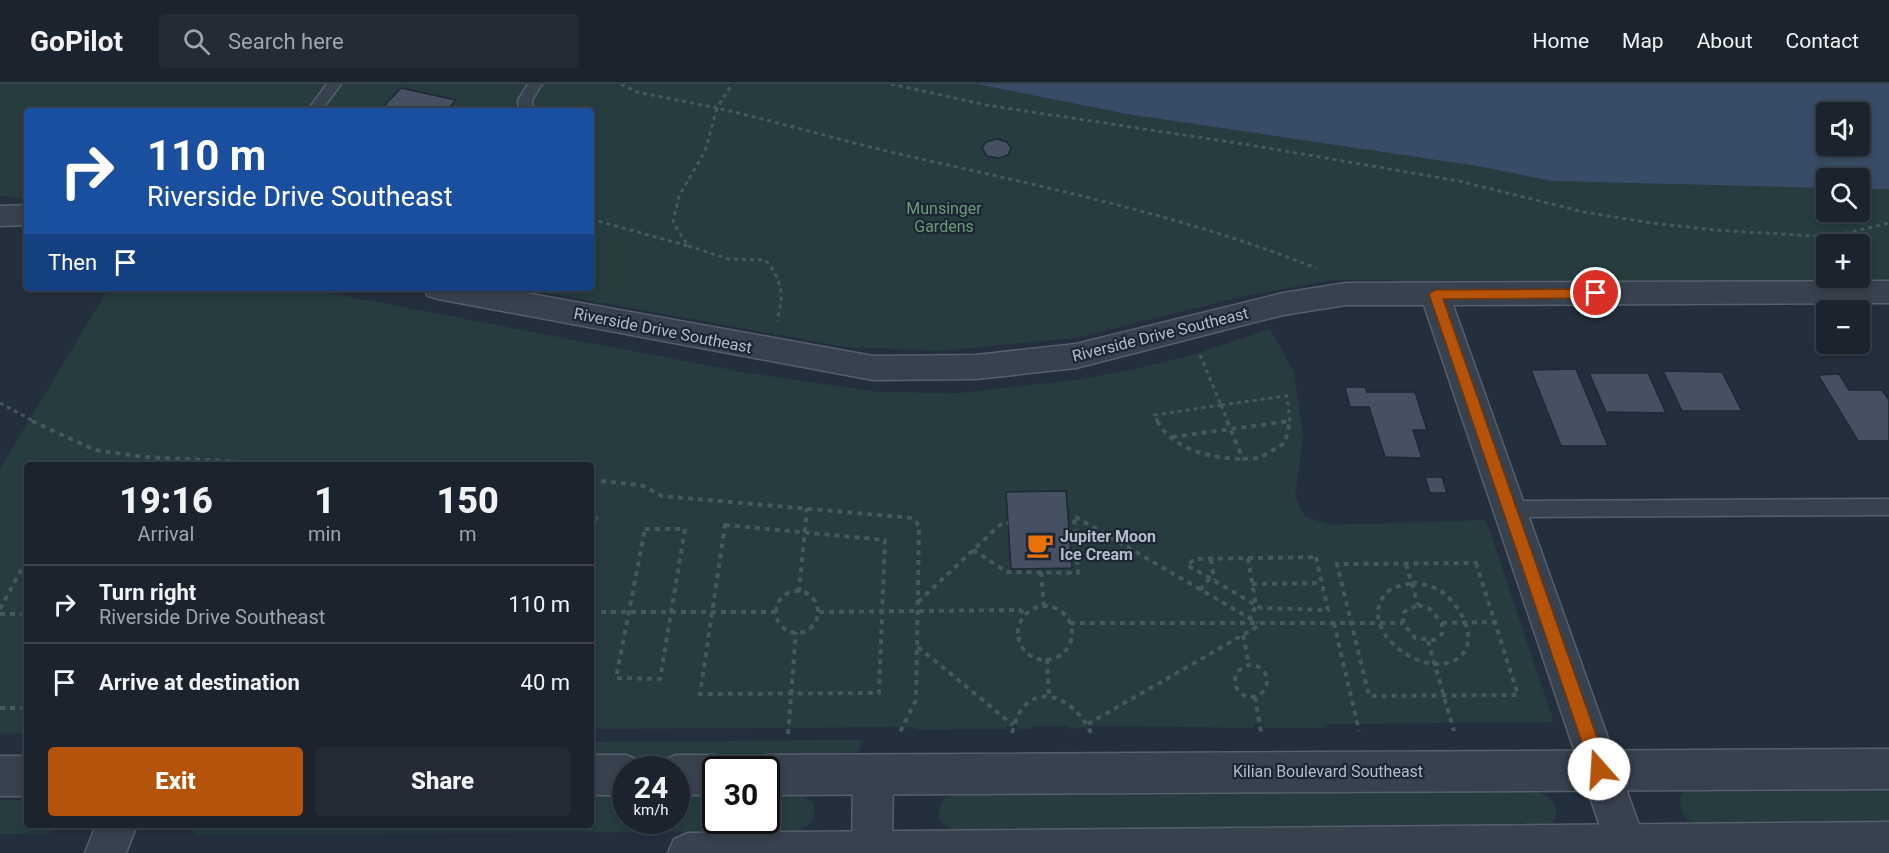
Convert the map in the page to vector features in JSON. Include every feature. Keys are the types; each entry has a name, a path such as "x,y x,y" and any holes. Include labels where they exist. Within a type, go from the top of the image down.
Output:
{"street":[{"path":"0,216 24,215"},
{"name":"Riverside Drive Southeast","path":"454,291 873,368 976,367 1076,356 1187,326 1283,304 1346,294 1889,292"},
{"path":"1435,294 1628,849"},
{"name":"Kilian Boulevard Southeast","path":"780,775 1889,769"},
{"path":"594,775 612,775"},
{"path":"872,853 873,775"},
{"path":"0,776 24,776"},
{"path":"105,853 116,828"},
{"path":"688,853 1628,849 1889,842"}],"lane":[{"path":"316,108 334,84"},
{"path":"526,108 525,100 536,84"},
{"path":"1509,509 1889,507"}],"path":[{"path":"621,84 637,92 770,119 875,149 1055,187 1220,232 1323,271"},
{"path":"688,246 673,222 680,196 705,151 717,108 732,84"},
{"path":"891,84 1032,113 1228,141 1448,178 1526,195 1584,212 1652,223 1714,230 1830,237 1889,223"},
{"path":"594,220 729,259 765,260 778,274 783,301 776,323 758,348"},
{"path":"1187,326 1243,459"},
{"path":"1287,396 1290,421 1286,443 1260,458 1243,459 1200,454 1171,438 1159,426 1154,415 1222,406 1287,396"},
{"path":"0,403 55,433 95,450 165,458 247,462"},
{"path":"1171,438 1290,421"},
{"path":"163,462 165,458"},
{"path":"594,480 641,485 662,496 913,518 919,526 916,700 899,734"},
{"path":"799,592 807,508"},
{"path":"594,512 597,512 594,526"},
{"path":"973,550 1007,572 1078,573 1074,516 1249,619 1260,623"},
{"path":"918,603 1002,523 1008,523"},
{"path":"725,525 885,540 882,611 879,693 700,694 725,525"},
{"path":"645,529 685,529 671,612 660,679 616,678 645,529"},
{"path":"1316,557 1328,610 1260,608 1187,565 1195,559 1248,558 1316,557"},
{"path":"1248,558 1256,606 1249,619"},
{"path":"1211,559 1212,579"},
{"path":"1337,564 1476,564 1495,622 1518,695 1369,696 1337,564"},
{"path":"1406,564 1418,605"},
{"path":"0,609 24,565"},
{"path":"1041,572 1044,608"},
{"path":"1200,590 1212,579"},
{"path":"1252,584 1322,583"},
{"path":"1412,583 1429,586 1446,594 1460,608 1467,622 1469,639 1463,653 1451,662 1435,664 1416,661 1397,651 1383,633 1378,612 1386,592 1401,584 1412,583"},
{"path":"799,592 816,600 819,612 814,624 802,631 789,631 778,624 776,612 781,600 799,592"},
{"path":"1418,605 1436,613 1442,623 1442,634 1428,641 1415,638 1403,623 1404,612 1418,605"},
{"path":"1044,608 1059,612 1070,624 1073,632 1069,648 1063,654 1047,659 1035,657 1021,645 1018,627 1026,614 1044,608"},
{"path":"819,612 1019,610 1026,614"},
{"path":"594,612 776,612"},
{"path":"0,614 24,614"},
{"path":"1442,623 1495,622"},
{"path":"1088,724 1260,623"},
{"path":"1334,623 1359,731"},
{"path":"1070,624 1403,623"},
{"path":"788,734 796,632"},
{"path":"1243,635 1249,665"},
{"path":"1428,641 1454,731"},
{"path":"917,646 1013,725"},
{"path":"1047,659 1049,696"},
{"path":"1249,665 1260,668 1267,678 1265,693 1255,697 1244,694 1235,681 1239,668 1249,665"},
{"path":"1012,734 1013,725 1023,706 1031,700 1049,696 1068,701 1076,706 1091,733"},
{"path":"1255,697 1261,732"},
{"path":"0,708 24,708"}],"green space":[{"name":"Munsinger Gardens","path":"0,84 976,84 1127,114 1477,166 1552,181 1816,188 1816,222 1870,222 1870,189 1889,189 1889,281 1870,281 1870,234 1816,234 1816,282 1611,284 1332,280 1245,296 1075,338 940,351 846,347 537,291 594,291 594,108 24,108 24,199 0,196"},
{"path":"107,291 319,291 748,373 879,392 959,393 1074,380 1131,370 1189,356 1270,329 1294,372 1303,436 1295,497 1305,517 1331,525 1486,520 1554,722 1323,724 1324,728 1265,728 1264,724 1254,724 1254,728 1097,726 1070,729 1069,726 1033,726 1031,729 1018,730 1018,726 1006,726 1006,729 914,730 914,727 594,729 594,462 24,462 24,733 0,734 0,468"},
{"path":"861,740 860,749 851,756 612,756 612,758 594,758 594,742"},
{"path":"1889,789 1889,825 1699,826 1686,818 1680,801 1680,796 1686,790"},
{"path":"1537,791 1552,801 1557,811 1554,820 1549,825 952,830 940,821 938,812 945,798 952,795"},
{"path":"702,795 702,832 690,832 690,796"},
{"path":"780,795 801,795 814,804 815,810 811,822 795,831 780,831"},
{"path":"594,796 612,796 612,832 195,835 192,828 594,828"},
{"path":"0,800 24,800 24,828 56,828 46,834 0,834"}],"water":[{"path":"976,84 1889,84 1889,189 1870,189 1870,168 1816,168 1816,188 1552,181 1477,166 1127,114"}],"building":[{"path":"401,88 456,100 449,108 384,106"},
{"path":"997,139 1007,142 1011,148 1008,155 999,158 987,156 982,148 986,142"},
{"path":"1576,369 1608,446 1561,446 1531,370"},
{"path":"1663,371 1722,372 1742,411 1682,411"},
{"path":"1589,373 1648,373 1666,413 1606,412"},
{"path":"1839,374 1849,390 1882,390 1889,400 1889,441 1858,441 1818,375"},
{"path":"1345,387 1365,387 1367,392 1415,392 1427,430 1413,430 1422,458 1385,457 1369,407 1350,407"},
{"path":"1425,477 1442,477 1447,493 1430,493"},
{"name":"Jupiter Moon Ice Cream","path":"1066,491 1072,568 1011,569 1006,492"}],"place":[{"name":"Jupiter Moon Ice Cream","path":"1040,545"}],"route":[{"path":"1596,293 1435,294 1599,769"}]}
